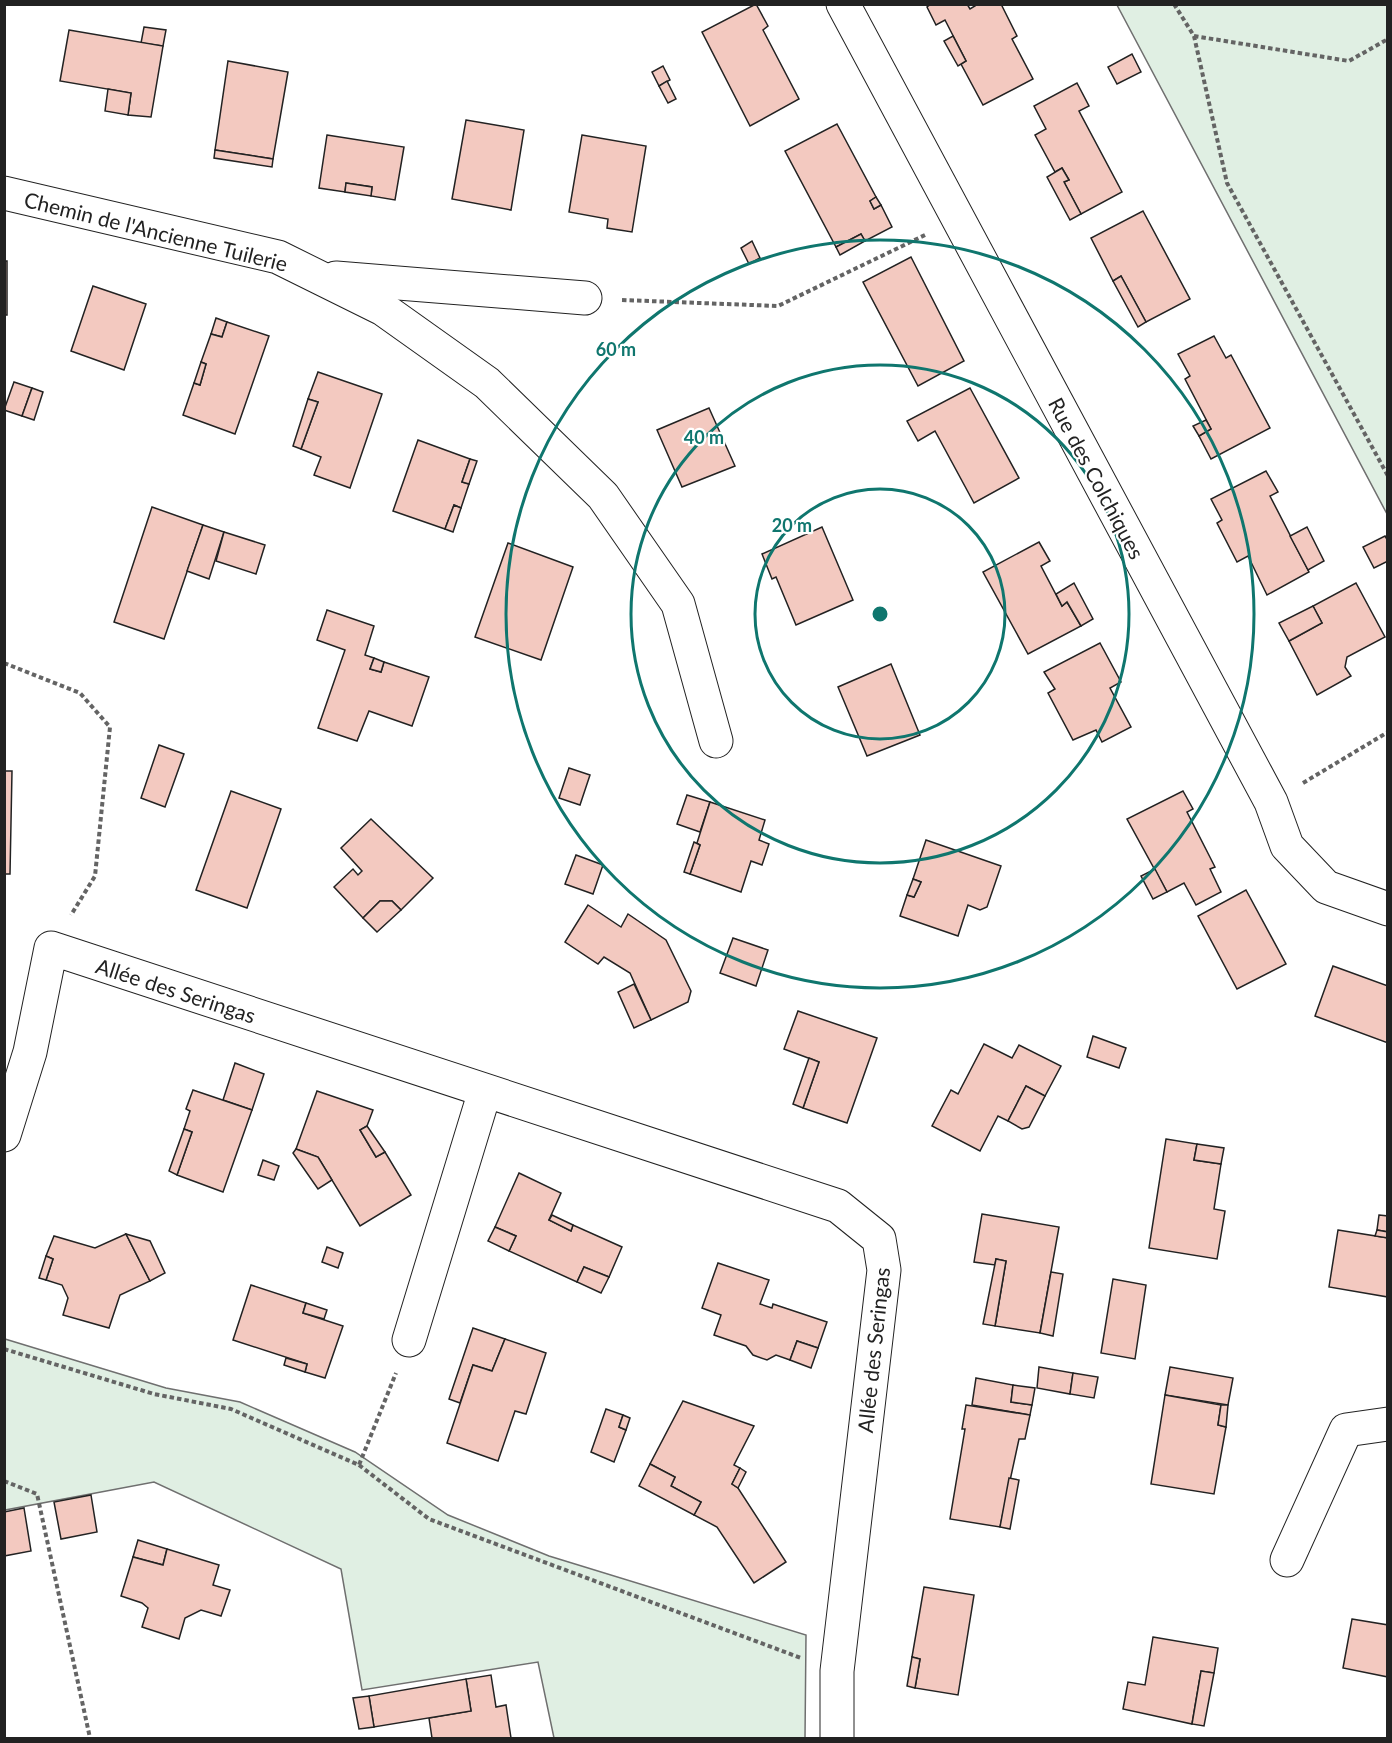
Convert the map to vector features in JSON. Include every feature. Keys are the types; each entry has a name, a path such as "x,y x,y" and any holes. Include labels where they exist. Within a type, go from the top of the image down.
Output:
{"street":[{"name":"Rue des Colchiques","path":"843,4 1271,802 1287,846 1326,887 1388,909"},
{"name":"Chemin de l'Ancienne Tuilerie","path":"4,193 278,257 383,309 487,383 603,496 678,604 716,741"},
{"path":"319,277 585,298"},
{"path":"4,1135 30,1052 51,948"},
{"name":"Allée des Seringas","path":"51,948 838,1206 879,1239 884,1270 837,1671 837,1738"},
{"path":"409,1340 485,1091"},
{"path":"1287,1560 1346,1430 1388,1424"}],"path":[{"path":"1173,4 1194,36 1227,183 1388,476"},
{"path":"1194,36 1349,61 1388,39"},
{"path":"585,298 778,306 959,219"},
{"path":"4,663 80,693 110,728 95,876 51,948"},
{"path":"1271,802 1388,732"},
{"path":"359,1465 409,1340"},
{"path":"4,1349 154,1394 231,1409 359,1465 429,1519 837,1671"},
{"path":"4,1481 37,1494 90,1738"}],"green space":[{"path":"1117,5 1387,5 1387,514"},
{"path":"5,1339 166,1388 240,1402 355,1452 448,1515 549,1556 806,1635 805,1738 554,1738 538,1662 362,1690 341,1569 154,1482 5,1510"}],"building":[{"path":"756,4 768,26 763,30 799,99 750,126 702,32"},
{"path":"931,4 967,4 970,9 978,4 1001,4 1017,36 1012,39 1033,79 983,105 961,64 966,61 945,20 936,25 927,7"},
{"path":"144,27 166,30 163,46 141,43"},
{"path":"69,30 163,46 151,117 128,115 131,93 60,81"},
{"path":"953,36 966,61 958,66 944,41"},
{"path":"1132,54 1141,72 1117,84 1108,67"},
{"path":"228,61 288,72 273,159 215,150"},
{"path":"663,66 670,80 659,86 652,72"},
{"path":"667,81 676,99 668,103 659,86"},
{"path":"1077,83 1089,106 1079,111 1122,192 1081,214 1064,182 1069,180 1062,168 1055,172 1035,135 1046,129 1034,106"},
{"path":"108,89 131,93 128,115 105,111"},
{"path":"466,120 524,130 511,210 452,199"},
{"path":"837,124 876,197 870,201 874,209 881,205 892,227 865,241 861,234 836,247 785,151"},
{"path":"327,135 404,147 395,200 371,196 372,187 346,183 345,192 319,188"},
{"path":"582,135 646,146 632,232 607,228 608,219 569,212"},
{"path":"215,150 273,159 272,167 214,158"},
{"path":"1062,168 1069,180 1064,182 1081,214 1070,220 1047,177"},
{"path":"346,183 372,187 371,196 345,192"},
{"path":"876,197 881,205 874,209 870,201"},
{"path":"1143,211 1190,299 1146,322 1121,276 1113,281 1091,238"},
{"path":"861,234 865,241 840,255 836,247"},
{"path":"752,241 760,258 749,264 741,248"},
{"path":"911,257 964,361 918,386 863,282"},
{"path":"4,261 7,261 7,315 4,315"},
{"path":"1121,276 1146,322 1138,327 1113,281"},
{"path":"93,286 146,304 124,370 71,351"},
{"path":"216,318 227,322 222,337 211,334"},
{"path":"227,322 269,336 235,434 183,415 194,383 200,385 206,364 201,362 211,334 222,337"},
{"path":"1214,336 1226,358 1231,355 1270,428 1211,459 1199,436 1211,429 1185,379 1190,376 1178,354"},
{"path":"201,362 206,364 200,385 194,383"},
{"path":"318,372 382,394 350,488 314,475 321,457 301,449 318,402 308,399"},
{"path":"14,382 32,388 22,416 4,410"},
{"path":"32,388 43,392 34,420 22,416"},
{"path":"970,388 1019,478 974,503 935,431 918,441 907,421"},
{"path":"308,399 318,402 301,449 293,446"},
{"path":"709,408 735,466 682,487 657,430"},
{"path":"1206,420 1211,429 1199,436 1193,426"},
{"path":"418,440 470,459 462,482 469,484 461,508 454,505 445,529 393,511"},
{"path":"470,459 477,461 469,484 462,482"},
{"path":"1266,471 1278,492 1270,496 1309,572 1267,595 1248,556 1237,562 1217,523 1222,520 1211,499"},
{"path":"454,505 461,508 453,532 445,529"},
{"path":"152,507 203,525 164,639 114,622"},
{"path":"203,525 224,532 209,579 187,571"},
{"path":"822,527 853,600 796,625 776,577 772,579 762,554"},
{"path":"1307,527 1324,561 1308,570 1290,536"},
{"path":"224,532 265,545 256,574 216,561"},
{"path":"1385,536 1388,541 1388,561 1374,568 1363,547"},
{"path":"1039,542 1050,561 1041,566 1062,606 1067,602 1081,626 1028,654 983,572"},
{"path":"508,543 573,567 541,660 475,637"},
{"path":"1074,583 1093,619 1081,626 1067,602 1062,606 1056,594"},
{"path":"1356,583 1385,637 1347,657 1345,667 1351,676 1317,695 1289,641 1322,623 1313,606"},
{"path":"1313,606 1322,623 1289,641 1279,623"},
{"path":"327,610 374,626 365,655 374,658 370,669 381,672 384,662 429,677 412,726 369,711 357,741 318,728 345,650 317,640"},
{"path":"1100,643 1121,682 1110,688 1131,727 1102,742 1096,730 1073,740 1048,693 1055,689 1044,672"},
{"path":"374,658 384,662 381,672 370,669"},
{"path":"891,664 920,735 867,756 838,687"},
{"path":"159,745 184,754 165,807 141,798"},
{"path":"569,768 590,775 580,805 559,798"},
{"path":"4,771 12,771 10,874 4,874"},
{"path":"231,791 281,809 247,908 196,890"},
{"path":"1183,791 1193,809 1187,812 1215,867 1210,869 1221,892 1196,905 1184,883 1167,892 1127,819"},
{"path":"687,795 710,802 700,832 677,824"},
{"path":"710,802 765,820 759,840 769,844 762,865 751,861 741,892 690,874 700,845 697,843"},
{"path":"371,819 433,878 401,910 392,901 380,901 363,918 334,887 353,869 358,875 362,871 341,848"},
{"path":"926,840 1001,866 987,907 980,910 968,905 958,936 900,916 907,895 914,897 921,882 913,879"},
{"path":"694,842 700,845 690,874 684,872"},
{"path":"576,855 603,865 593,894 565,884"},
{"path":"1155,869 1167,892 1153,899 1141,876"},
{"path":"913,879 921,882 914,897 907,895"},
{"path":"1246,890 1286,964 1237,989 1198,916"},
{"path":"380,901 392,901 401,910 377,932 363,918"},
{"path":"588,905 621,927 628,914 666,940 691,991 688,1002 651,1020 630,973 604,957 598,964 565,942"},
{"path":"733,938 768,950 756,986 720,973"},
{"path":"1333,966 1388,986 1388,1043 1315,1016"},
{"path":"634,984 651,1020 634,1028 618,992"},
{"path":"798,1011 877,1038 847,1123 803,1108 819,1062 784,1049"},
{"path":"1093,1036 1126,1048 1119,1068 1087,1057"},
{"path":"984,1044 1012,1058 1019,1045 1061,1066 1045,1096 1026,1086 1008,1121 998,1116 980,1151 932,1126 951,1090 958,1094"},
{"path":"809,1058 819,1062 803,1108 793,1104"},
{"path":"235,1063 264,1074 252,1110 223,1100"},
{"path":"1026,1086 1045,1096 1029,1127 1022,1129 1008,1121"},
{"path":"193,1090 252,1110 223,1192 177,1175 192,1132 184,1129 190,1111 186,1109"},
{"path":"317,1091 373,1110 367,1126 360,1130 376,1157 385,1152 411,1195 360,1226 318,1157 296,1149"},
{"path":"367,1126 385,1152 376,1157 360,1130"},
{"path":"184,1129 192,1132 177,1175 169,1171"},
{"path":"1166,1139 1197,1144 1194,1160 1221,1164 1214,1209 1225,1211 1217,1259 1149,1248"},
{"path":"1197,1144 1224,1148 1221,1164 1194,1160"},
{"path":"296,1149 318,1157 332,1180 318,1189 293,1153"},
{"path":"263,1160 279,1166 274,1180 258,1175"},
{"path":"519,1173 561,1193 549,1220 571,1231 573,1225 622,1247 609,1277 584,1267 577,1282 509,1251 516,1236 495,1227"},
{"path":"982,1214 1059,1227 1040,1333 995,1326 1006,1261 996,1259 995,1265 974,1262"},
{"path":"552,1215 573,1225 571,1231 549,1220"},
{"path":"1379,1215 1388,1216 1388,1232 1377,1230"},
{"path":"495,1227 516,1236 509,1251 488,1241"},
{"path":"1338,1230 1388,1238 1388,1297 1329,1287"},
{"path":"1377,1230 1388,1232 1388,1238 1375,1236"},
{"path":"126,1234 150,1281 120,1295 109,1328 63,1315 68,1298 62,1285 46,1280 53,1259 46,1256 54,1236 95,1248"},
{"path":"126,1234 150,1241 165,1273 150,1281"},
{"path":"327,1247 343,1253 338,1268 322,1262"},
{"path":"46,1256 53,1259 46,1280 39,1278"},
{"path":"996,1259 1006,1261 995,1326 983,1324"},
{"path":"718,1263 769,1280 760,1304 772,1308 773,1304 827,1322 818,1348 797,1341 790,1360 776,1355 767,1360 753,1355 746,1346 714,1335 721,1315 702,1308"},
{"path":"584,1267 609,1277 601,1293 577,1282"},
{"path":"1051,1272 1063,1274 1053,1336 1040,1333"},
{"path":"1113,1279 1146,1285 1135,1359 1101,1353"},
{"path":"251,1285 306,1303 303,1313 343,1326 325,1378 305,1372 307,1364 233,1340"},
{"path":"306,1303 327,1310 324,1319 303,1313"},
{"path":"473,1328 505,1339 492,1371 473,1365 460,1403 449,1399"},
{"path":"505,1339 546,1353 526,1414 515,1411 498,1461 447,1443 473,1365 492,1371"},
{"path":"797,1341 818,1348 811,1368 790,1360"},
{"path":"286,1358 307,1364 305,1372 284,1365"},
{"path":"1039,1367 1073,1373 1070,1394 1037,1388"},
{"path":"1170,1367 1233,1378 1228,1405 1165,1395"},
{"path":"1073,1373 1098,1377 1094,1398 1070,1394"},
{"path":"976,1378 1013,1385 1011,1402 1032,1405 1030,1415 972,1405"},
{"path":"1013,1385 1035,1388 1032,1405 1011,1402"},
{"path":"1165,1395 1221,1405 1218,1425 1226,1427 1214,1494 1151,1484"},
{"path":"683,1401 754,1426 734,1465 740,1468 732,1484 738,1488 786,1562 754,1583 717,1527 694,1515 701,1502 671,1486 675,1477 650,1464"},
{"path":"966,1405 1030,1415 1025,1439 1019,1439 1000,1527 950,1519 965,1429 962,1429"},
{"path":"1221,1405 1228,1405 1226,1427 1218,1425"},
{"path":"606,1409 623,1415 619,1427 626,1430 614,1462 591,1452"},
{"path":"623,1415 630,1418 626,1430 619,1427"},
{"path":"650,1464 675,1477 671,1486 701,1502 694,1515 639,1486"},
{"path":"740,1468 746,1472 738,1488 732,1484"},
{"path":"1009,1478 1019,1480 1010,1529 1000,1527"},
{"path":"91,1495 97,1532 61,1539 54,1502"},
{"path":"24,1508 31,1551 4,1556 4,1512"},
{"path":"138,1540 167,1549 163,1565 133,1557"},
{"path":"167,1549 219,1565 213,1585 230,1590 221,1616 201,1610 185,1618 179,1639 142,1627 148,1608 142,1603 121,1596 133,1557 163,1565"},
{"path":"924,1587 974,1595 958,1695 915,1688 920,1659 912,1657"},
{"path":"1352,1619 1388,1625 1388,1677 1343,1668"},
{"path":"1153,1637 1218,1648 1214,1673 1201,1671 1192,1724 1123,1709 1128,1682 1145,1685"},
{"path":"912,1657 920,1659 915,1688 907,1686"},
{"path":"1201,1671 1214,1673 1204,1726 1192,1724"},
{"path":"491,1675 496,1707 506,1705 511,1738 432,1738 429,1718 471,1711 466,1679"},
{"path":"466,1679 471,1711 374,1727 369,1696"},
{"path":"369,1696 374,1727 359,1729 353,1698"}]}
